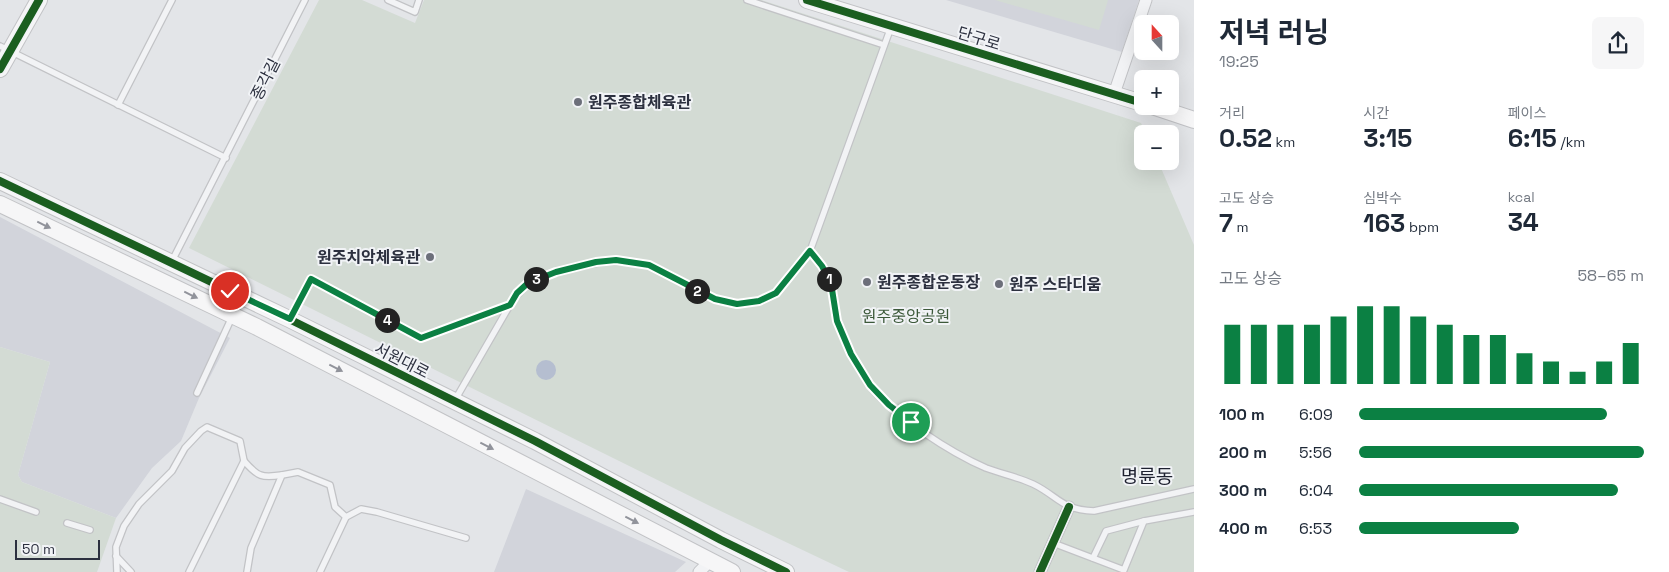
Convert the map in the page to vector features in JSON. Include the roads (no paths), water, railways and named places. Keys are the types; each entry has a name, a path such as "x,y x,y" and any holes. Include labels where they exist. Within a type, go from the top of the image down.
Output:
{"street":[{"path":"0,69 6,48 39,0"},
{"name":"단구로","path":"807,0 1134,100"},
{"path":"1114,94 1146,0"},
{"path":"1179,115 1194,120"},
{"name":"서원대로","path":"0,181 290,319 535,441 721,540 786,572"},
{"path":"0,204 233,315 444,424 704,566 732,572"},
{"path":"444,424 454,402"},
{"path":"1040,572 1069,508"},
{"path":"704,566 721,540"}],"lane":[{"path":"118,105 172,0"},
{"name":"종각길","path":"171,263 305,0"},
{"path":"388,0 415,12 418,0"},
{"path":"748,0 884,45"},
{"path":"454,402 517,293 528,283 556,272 596,262 616,260 649,265 715,299 737,304 759,301 776,293 810,251 891,25"},
{"path":"6,48 226,158"},
{"path":"810,251 822,266 831,283 837,321 851,354 870,385 911,422 951,451 987,468 1020,478 1042,488 1054,499 1069,508 1081,510 1094,511 1194,489"},
{"path":"290,319 311,279 421,338 510,305"},
{"path":"197,393 233,315"},
{"path":"117,572 116,547 124,526 139,504 172,471 185,448 207,427 240,441 244,461 253,472 264,478 298,472 330,485 335,507 346,517"},
{"path":"189,572 244,461"},
{"path":"247,572 251,548 282,475"},
{"path":"0,500 36,512"},
{"path":"320,572 346,517 361,509 466,538"},
{"path":"1093,558 1106,532 1144,521 1194,512"},
{"path":"1053,543 1124,570 1144,521"},
{"path":"67,523 90,530"},
{"path":"116,556 131,572"}],"water":[{"path":"542,360 550,360 556,366 556,374 550,380 542,380 536,374 536,366"}],"place":[{"name":"원주종합체육관","path":"578,102"},
{"name":"원주치악체육관","path":"430,257"},
{"name":"원주종합운동장","path":"867,282"},
{"name":"원주 스타디움","path":"999,284"}],"district":[{"name":"명륜동","path":"1147,476"}],"park label":[{"name":"원주중앙공원","path":"906,316"}]}
